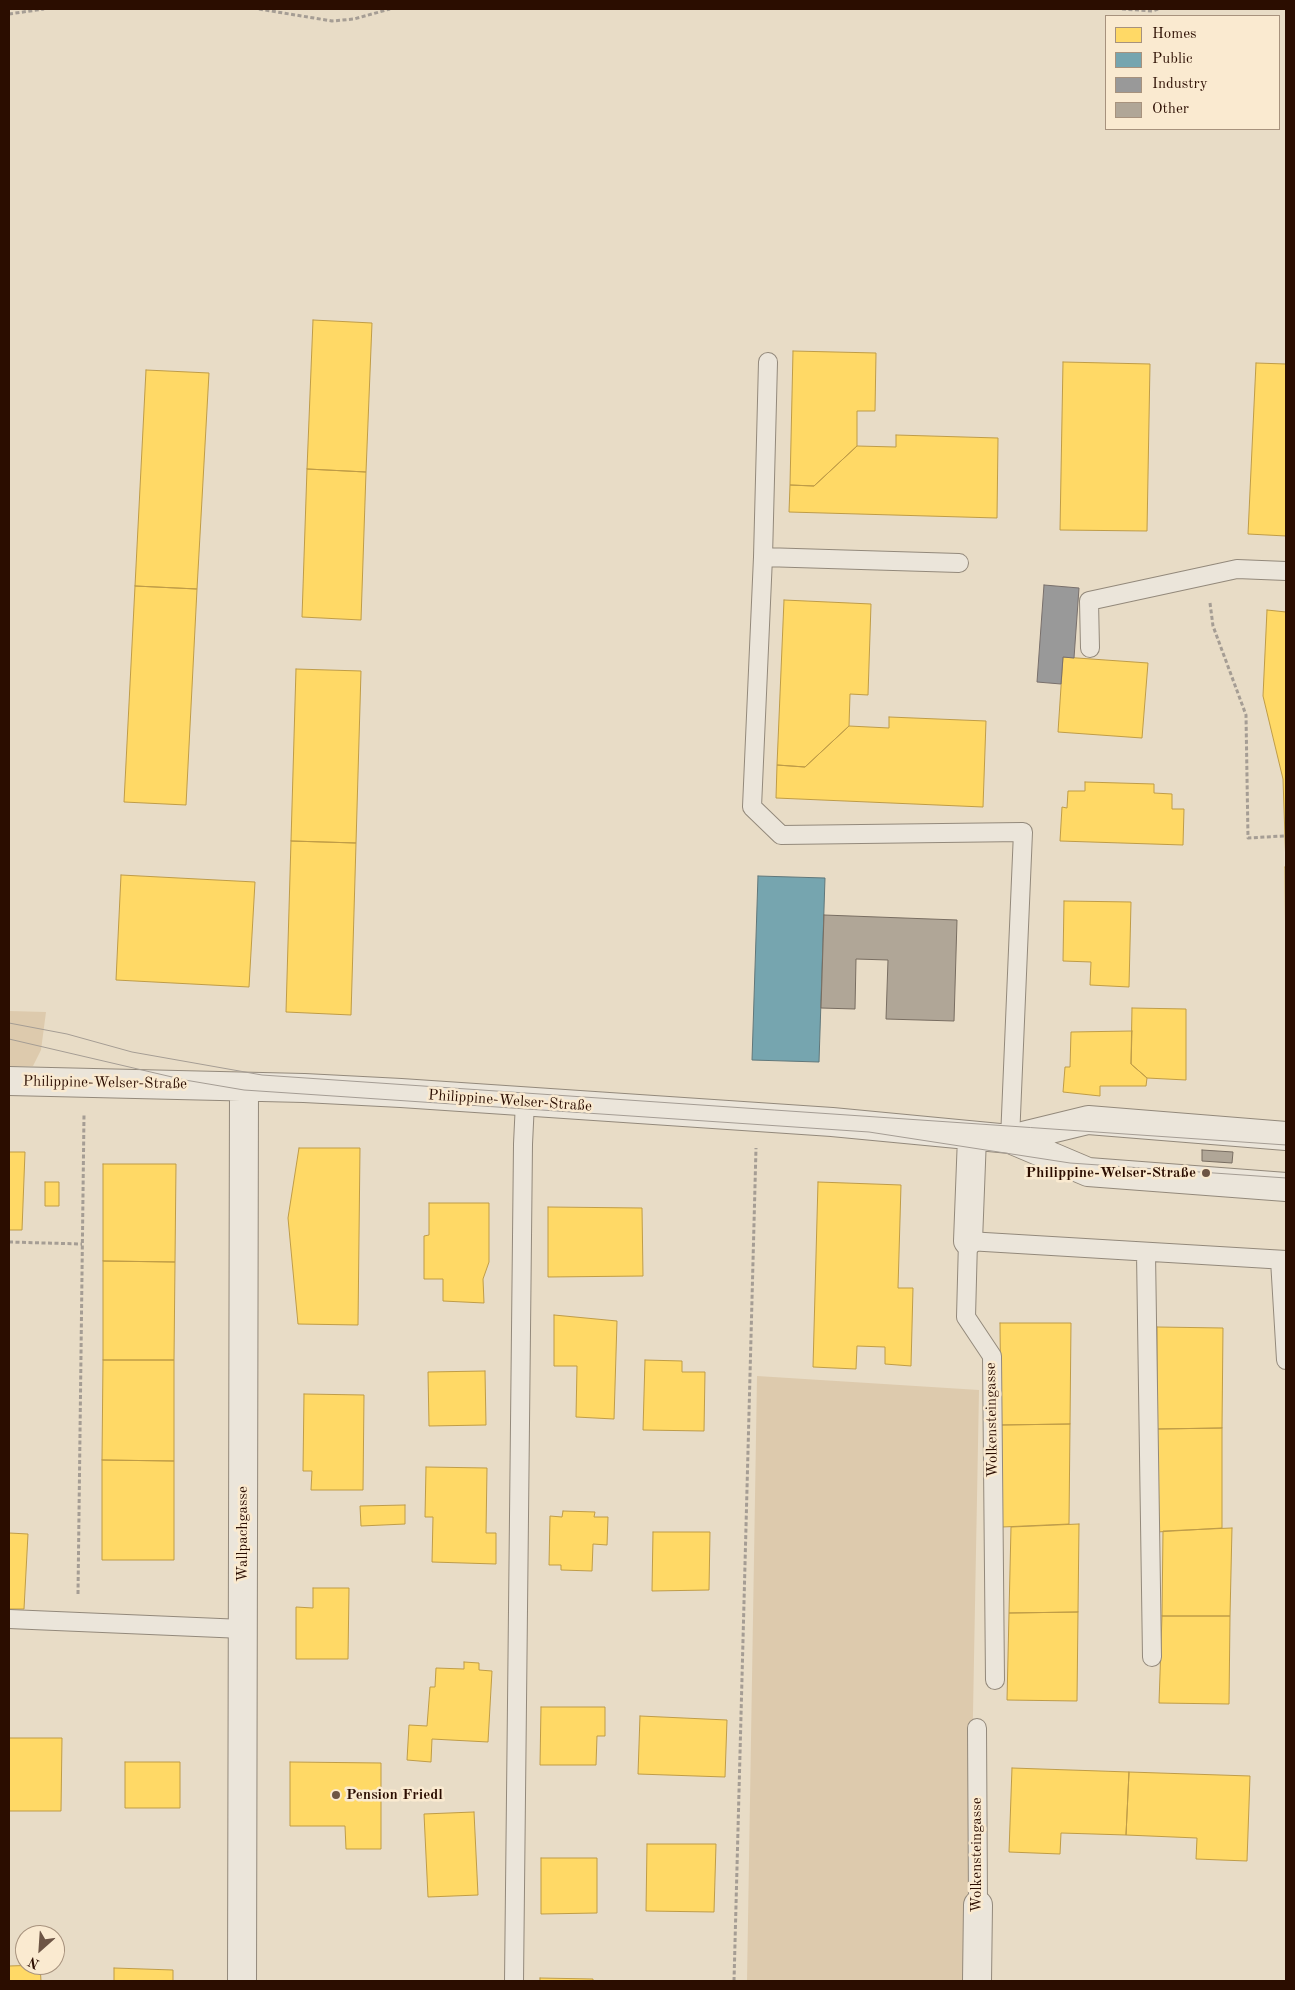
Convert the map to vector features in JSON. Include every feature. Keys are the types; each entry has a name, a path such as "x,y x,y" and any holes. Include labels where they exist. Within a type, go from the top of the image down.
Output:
{"street":[{"name":"Philippine-Welser-Straße","path":"9,1082 323,1089 757,1117 1010,1139 1088,1120 1286,1136"},
{"name":"Wallpachgasse","path":"242,1981 244,1086"},
{"name":"Wolkensteingasse","path":"968,1241 972,1137"},
{"name":"Philippine-Welser-Straße","path":"1010,1139 1088,1172 1286,1188"},
{"name":"Wolkensteingasse","path":"977,1981 978,1905"}],"lane":[{"path":"768,362 763,557 752,807 780,835 1023,832 1010,1139"},
{"path":"763,557 959,563"},
{"path":"1090,648 1089,601 1237,569 1286,571"},
{"path":"514,1981 523,1144 526,1102"},
{"path":"968,1241 1283,1260 1286,1360"},
{"name":"Wolkensteingasse","path":"968,1241 966,1317 992,1356 995,1680"},
{"path":"1146,1253 1152,1657"},
{"path":"9,1619 243,1629"},
{"name":"Wolkensteingasse","path":"977,1728 978,1905"}],"path":[{"path":"9,14 44,9"},
{"path":"260,9 332,21 354,19 390,9"},
{"path":"1122,9 1153,11 1158,9"},
{"path":"1208,576 1213,626 1246,715 1248,838 1284,836"},
{"path":"78,1622 85,1084"},
{"path":"734,1981 757,1117"},
{"path":"9,1242 82,1244"}],"shaded area":[{"path":"9,1011 46,1012 41,1050 33,1066 9,1066"},
{"path":"757,1376 979,1390 968,1981 747,1981"}],"building: Homes":[{"path":"313,320 372,323 366,472 307,469"},
{"path":"793,351 876,353 875,411 857,411 857,446 814,486 790,485"},
{"path":"1063,362 1150,364 1147,531 1060,530"},
{"path":"1256,363 1286,364 1286,536 1248,534"},
{"path":"146,370 209,373 197,589 135,586"},
{"path":"896,435 998,438 997,518 789,512 790,485 814,486 857,446 896,447"},
{"path":"307,469 366,472 361,620 302,617"},
{"path":"135,586 197,589 186,805 124,802"},
{"path":"784,600 871,604 868,695 850,694 849,726 805,767 777,765"},
{"path":"1267,610 1286,612 1286,867 1283,779 1263,696"},
{"path":"1063,657 1148,663 1142,738 1058,732"},
{"path":"296,669 361,671 356,843 291,841"},
{"path":"889,717 986,721 983,807 776,798 777,765 805,767 849,726 889,728"},
{"path":"1085,782 1154,784 1154,793 1172,794 1172,809 1184,809 1183,845 1060,841 1062,807 1067,808 1068,791 1085,791"},
{"path":"291,841 356,843 351,1015 286,1012"},
{"path":"1285,867 1286,867 1286,976"},
{"path":"121,875 255,882 249,987 116,980"},
{"path":"1064,901 1131,902 1129,987 1090,985 1091,962 1063,961"},
{"path":"1132,1008 1186,1009 1186,1080 1147,1078 1131,1064"},
{"path":"1132,1031 1131,1064 1147,1078 1146,1086 1100,1086 1100,1096 1063,1092 1065,1067 1070,1067 1071,1032"},
{"path":"299,1148 360,1148 358,1325 298,1324 288,1218"},
{"path":"9,1152 25,1152 22,1230 9,1230"},
{"path":"103,1164 176,1164 175,1262 103,1261"},
{"path":"45,1182 59,1182 59,1206 45,1206"},
{"path":"818,1182 901,1185 898,1288 913,1288 911,1366 885,1364 885,1347 857,1346 856,1369 813,1367"},
{"path":"429,1203 489,1203 489,1262 483,1279 484,1303 443,1301 443,1279 424,1279 424,1236 429,1235"},
{"path":"548,1207 642,1208 643,1276 548,1277"},
{"path":"103,1261 175,1262 174,1360 103,1360"},
{"path":"554,1315 617,1321 614,1419 576,1417 577,1366 554,1366"},
{"path":"1000,1323 1071,1323 1070,1424 1001,1425"},
{"path":"1157,1327 1223,1328 1222,1428 1157,1429"},
{"path":"103,1360 174,1360 174,1461 102,1460"},
{"path":"645,1360 682,1361 682,1372 705,1372 704,1431 643,1430"},
{"path":"485,1371 486,1425 429,1426 428,1372"},
{"path":"304,1394 364,1395 363,1490 311,1490 312,1471 303,1471"},
{"path":"1070,1424 1069,1524 1002,1527 1001,1425"},
{"path":"1222,1428 1222,1528 1157,1532 1157,1429"},
{"path":"102,1460 174,1461 174,1560 102,1560"},
{"path":"426,1467 487,1468 486,1533 496,1533 496,1564 432,1562 433,1517 425,1517"},
{"path":"405,1505 405,1524 361,1526 360,1506"},
{"path":"563,1511 595,1512 594,1517 608,1517 607,1545 593,1544 592,1571 561,1570 561,1565 549,1565 550,1516 562,1517"},
{"path":"1079,1524 1078,1612 1009,1613 1011,1527"},
{"path":"1232,1528 1230,1616 1162,1616 1163,1531"},
{"path":"653,1532 710,1532 709,1590 652,1591"},
{"path":"9,1533 28,1534 24,1609 9,1609"},
{"path":"313,1588 349,1588 348,1659 296,1659 296,1607 313,1608"},
{"path":"1078,1612 1077,1701 1007,1700 1009,1613"},
{"path":"1162,1616 1230,1616 1229,1704 1159,1703"},
{"path":"464,1662 479,1663 479,1670 492,1671 488,1742 432,1739 431,1762 407,1760 409,1725 427,1726 430,1687 435,1687 436,1668 464,1669"},
{"path":"541,1707 605,1707 605,1736 597,1736 596,1765 540,1765"},
{"path":"640,1716 727,1720 725,1777 638,1774"},
{"path":"9,1738 62,1738 61,1811 9,1811"},
{"path":"125,1762 180,1762 180,1808 125,1808"},
{"name":"Pension Friedl","path":"290,1762 381,1763 381,1849 346,1849 345,1826 290,1826"},
{"path":"1012,1768 1129,1772 1126,1835 1061,1833 1060,1854 1009,1852"},
{"path":"1129,1772 1250,1776 1247,1861 1196,1859 1197,1838 1126,1835"},
{"path":"474,1812 478,1895 428,1897 424,1814"},
{"path":"647,1844 716,1844 714,1912 646,1911"},
{"path":"541,1858 597,1858 597,1913 541,1914"},
{"path":"9,1966 15,1966 15,1975 41,1975 41,1981 9,1981"},
{"path":"114,1968 173,1970 173,1981 114,1981"},
{"path":"540,1978 593,1979 593,1981 540,1981"}],"building: Public":[{"path":"758,876 825,878 819,1062 752,1060"}],"building: Industry":[{"path":"1044,585 1079,588 1074,658 1063,657 1061,684 1037,682"}],"building: Other":[{"path":"824,915 957,920 954,1021 886,1019 888,960 856,959 855,1009 821,1008"},
{"path":"1202,1150 1233,1152 1232,1163 1202,1161"}],"tram line":[{"path":"9,1023 67,1034 132,1052 262,1075 1286,1145"},
{"path":"9,1039 185,1080 244,1090 869,1132 1070,1163 1286,1178"}],"place":[{"name":"Philippine-Welser-Straße","path":"1206,1173"},
{"name":"Pension Friedl","path":"336,1795"}]}
